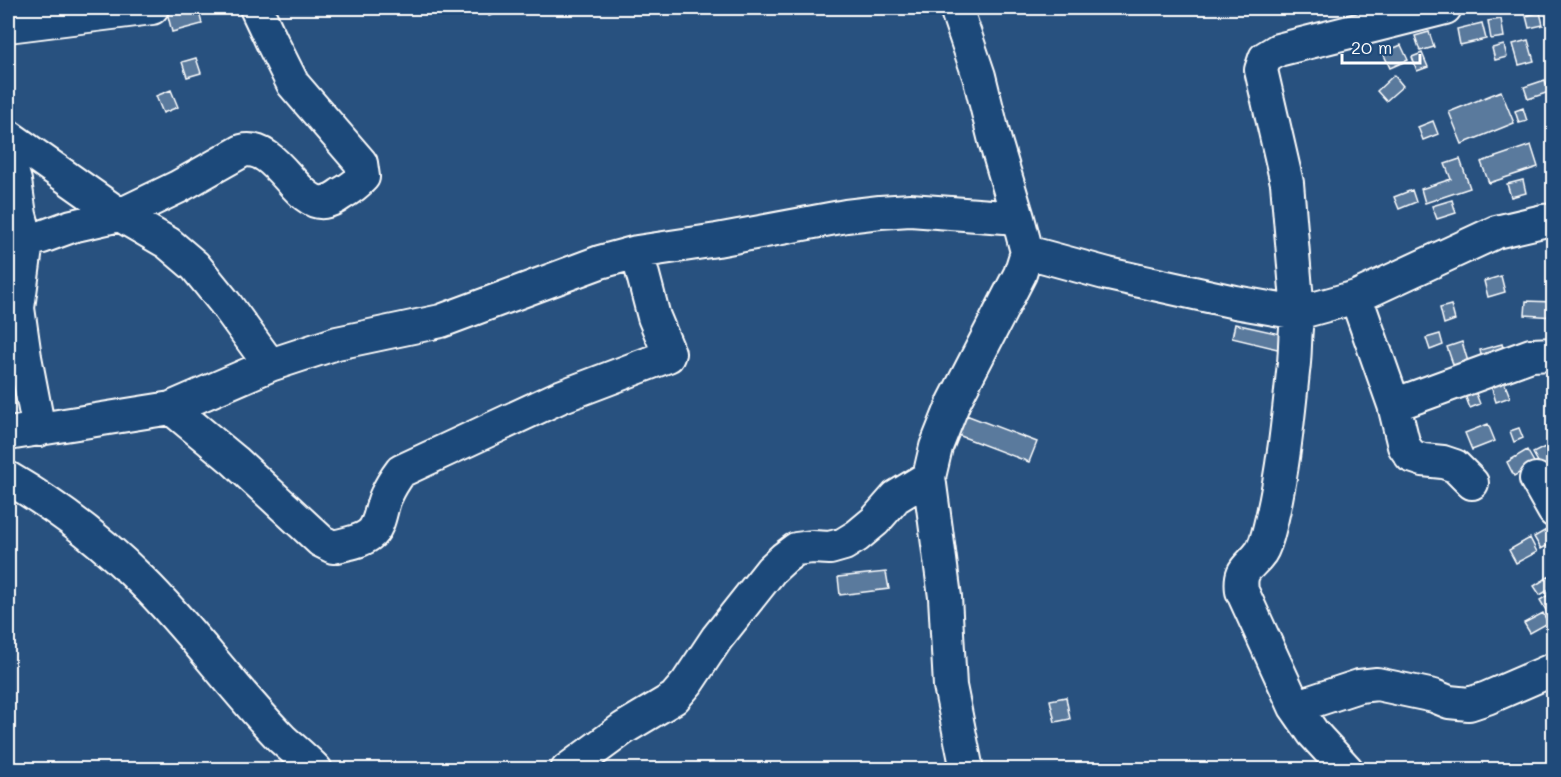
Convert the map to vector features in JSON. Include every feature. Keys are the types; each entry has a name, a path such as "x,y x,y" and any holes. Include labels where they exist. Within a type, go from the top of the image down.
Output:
{"street":[{"path":"8,26 152,8"},
{"path":"8,269 27,241 72,226 120,215 178,188 249,149 262,153 312,199 323,202 357,185 363,177 361,163 293,84 256,8"},
{"path":"956,8 979,76 1027,252 1020,274 954,402 936,447 929,477 945,597 950,686 967,770"},
{"path":"1347,770 1313,733 1295,707 1277,671 1241,584 1241,576 1260,553 1267,540 1280,484 1296,342 1294,330 1298,313 1287,183 1261,70 1265,58 1278,50 1445,8"},
{"path":"8,136 120,215 168,243 195,266 270,365"},
{"path":"10,175 27,241 18,308 39,430"},
{"path":"8,434 171,408 270,365 337,343 441,321 600,262 637,252 880,212 910,210 1018,218"},
{"path":"1027,252 1108,274 1298,313 1356,297 1496,232 1554,220"},
{"path":"171,408 235,461 321,541 333,547 359,540 369,535 376,527 385,497 401,471 560,398 668,356 669,353 654,317 637,252"},
{"path":"1356,297 1394,405 1404,446 1411,456 1455,466 1472,483"},
{"path":"1394,405 1531,355 1554,354"},
{"path":"567,770 624,728 674,698 687,683 717,638 771,570 784,558 796,549 830,548 857,536 875,521 896,497 929,477"},
{"path":"8,478 91,535 142,580 192,634 246,699 316,770"},
{"path":"1536,479 1554,511"},
{"path":"1295,707 1359,686 1377,684 1434,696 1449,702 1469,704 1554,669"}],"building":[{"path":"182,8 198,8 202,24 172,32 167,12"},
{"path":"485,8 510,8 489,16"},
{"path":"1540,12 1543,25 1529,28 1526,16"},
{"path":"1501,19 1504,37 1491,39 1488,21"},
{"path":"1482,23 1486,39 1460,45 1457,29"},
{"path":"1429,32 1434,47 1420,51 1415,36"},
{"path":"1528,40 1534,61 1519,65 1513,44"},
{"path":"1401,45 1408,60 1390,68 1383,53"},
{"path":"1504,45 1507,57 1495,60 1492,48"},
{"path":"1422,53 1428,67 1417,71 1412,57"},
{"path":"196,58 201,73 187,77 182,62"},
{"path":"1394,75 1403,86 1386,101 1377,91"},
{"path":"1545,80 1549,92 1528,99 1524,87"},
{"path":"171,90 178,107 163,113 156,96"},
{"path":"1501,91 1514,123 1462,144 1449,112"},
{"path":"1523,108 1527,121 1519,123 1515,111"},
{"path":"1433,121 1438,134 1423,140 1418,127"},
{"path":"1531,145 1538,167 1489,183 1481,162"},
{"path":"1460,159 1470,188 1425,203 1421,189 1451,179 1445,164"},
{"path":"1523,180 1526,193 1511,197 1507,184"},
{"path":"1412,190 1416,202 1399,209 1394,197"},
{"path":"1452,200 1456,213 1437,219 1432,206"},
{"path":"1501,276 1505,292 1488,297 1484,281"},
{"path":"1526,301 1554,302 1554,317 1525,315"},
{"path":"1451,305 1455,320 1444,324 1440,308"},
{"path":"1235,324 1294,337 1290,352 1232,338"},
{"path":"1440,334 1443,345 1430,350 1426,338"},
{"path":"1462,342 1469,365 1455,370 1447,347"},
{"path":"1502,344 1505,357 1483,363 1480,350"},
{"path":"1503,379 1510,397 1496,402 1490,383"},
{"path":"1475,391 1480,404 1470,408 1465,395"},
{"path":"966,415 1037,442 1029,462 958,435"},
{"path":"1488,424 1495,441 1472,450 1465,433"},
{"path":"1519,428 1523,438 1514,442 1510,431"},
{"path":"1551,444 1554,449 1554,461 1541,467 1533,453"},
{"path":"1527,450 1535,464 1514,476 1507,462"},
{"path":"1553,526 1554,542 1541,549 1534,537"},
{"path":"1530,538 1537,552 1516,563 1509,550"},
{"path":"886,572 889,589 840,595 838,577"},
{"path":"1550,576 1554,581 1554,587 1540,595 1534,586"},
{"path":"1553,592 1554,608 1547,612 1540,600"},
{"path":"1543,613 1548,623 1530,633 1524,623"},
{"path":"1066,697 1070,719 1055,722 1050,700"}]}
